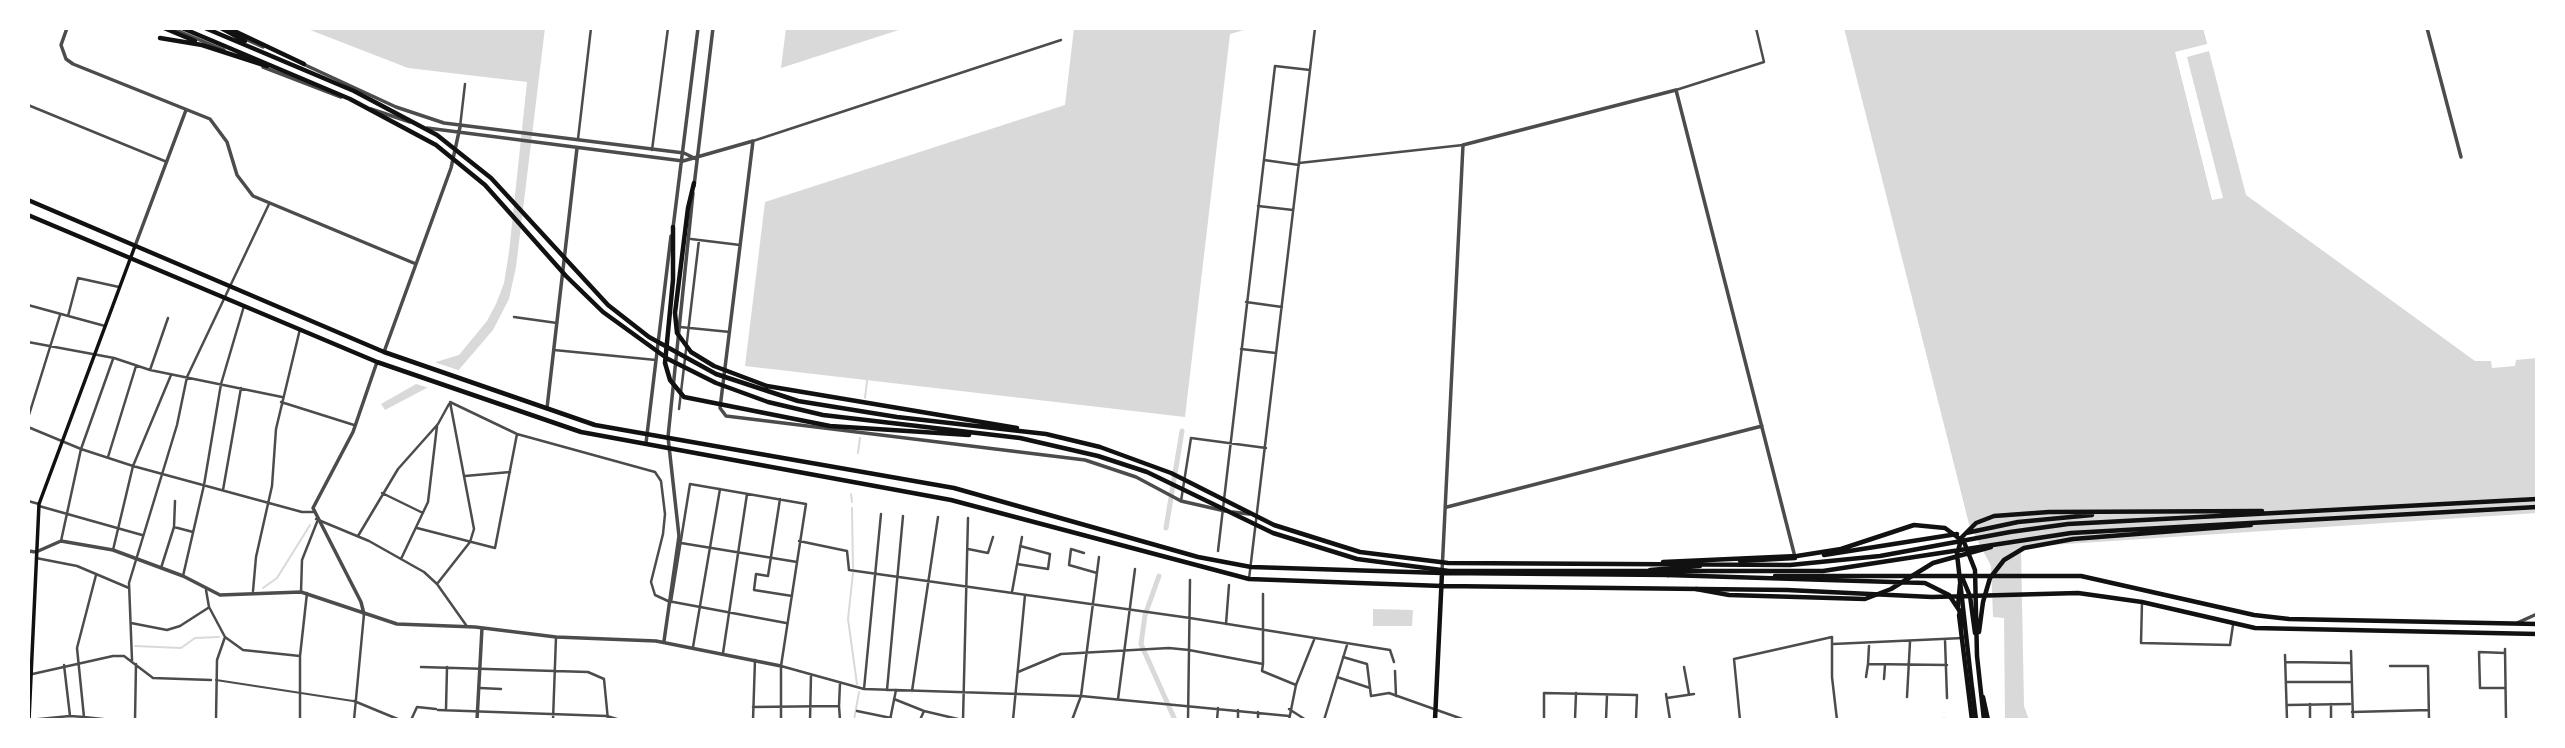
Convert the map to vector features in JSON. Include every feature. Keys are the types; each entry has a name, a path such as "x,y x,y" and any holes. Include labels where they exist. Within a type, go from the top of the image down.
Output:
{"main road":[{"path":"163,28 242,58"},
{"path":"182,28 396,122 453,157 501,201 566,276 603,312 646,345 690,371 742,393 796,409 885,424 997,435 1073,449 1123,463 1168,481 1272,533 1357,559 1427,570 1823,571 2041,536 2196,524 2294,521"},
{"path":"205,28 327,79"},
{"path":"219,28 399,114 454,148 507,194 572,269 608,305 649,337 692,362 743,385 798,401 886,415 1046,434"},
{"path":"228,28 304,64"},
{"path":"160,38 202,45 298,77"},
{"path":"694,183 685,227 676,326 682,343 701,359 748,380 785,390 1046,434 1125,455 1171,473 1274,525 1360,552 1448,563 1822,563 1880,556 2068,524 2537,499"},
{"path":"28,200 384,352 595,425 954,488 1198,556 1251,567 1442,573 1799,577 2081,576 2138,587 2227,611 2289,619 2537,624"},
{"path":"28,215 226,296 377,362 581,432 951,500 1249,579 1956,597 2078,593 2142,602 2232,625 2288,631 2537,635"},
{"path":"673,228 673,280 665,363 670,380 684,397 831,426 942,435 997,435"},
{"path":"29,720 39,505 135,246"},
{"path":"1979,687 1980,623 1985,593 1994,571 2017,551 2060,540 2294,521 2537,506"},
{"path":"1974,720 1957,560 1959,543 1966,531 1982,520 2001,515 2363,509"},
{"path":"1636,575 1658,567 1795,558 1908,544 2025,521 2138,512"},
{"path":"1624,564 1797,556 1841,549 1914,525 1938,525 1958,536 1973,561 1979,687 1986,720"},
{"path":"1696,589 1717,594 1766,597 1865,599 1891,589 1933,563 2041,536"},
{"path":"1575,572 1932,585 1949,595 1961,615 1972,688"},
{"path":"1435,720 1442,573"},
{"path":"1962,577 1956,597 1974,720"},
{"path":"1962,577 1970,596 1986,720"}],"street":[{"path":"68,28 61,46 66,59 210,119 219,129 244,187 269,204 416,264"},
{"path":"171,28 410,123 459,134 516,142 683,161 697,159 1060,40"},
{"path":"219,28 396,107 460,127 684,153 697,159"},
{"path":"547,410 591,28"},
{"path":"652,150 668,28"},
{"path":"645,445 698,28"},
{"path":"664,641 679,536 667,449 713,28"},
{"path":"1249,579 1315,28"},
{"path":"1264,160 1299,164 1463,145 1675,90 1765,62 1756,28"},
{"path":"2427,28 2461,157"},
{"path":"1218,551 1245,302 1275,65 1310,70"},
{"path":"384,352 452,168 465,84"},
{"path":"1675,90 1799,577"},
{"path":"28,105 167,162"},
{"path":"135,246 187,110"},
{"path":"753,141 720,408 726,416 856,434 982,445 1084,460 1136,477 1179,500 1224,511 1258,515"},
{"path":"1442,573 1463,145"},
{"path":"132,660 129,588 187,377 269,204"},
{"path":"1258,206 1294,210"},
{"path":"691,239 740,246"},
{"path":"679,409 699,240"},
{"path":"68,316 78,278 119,287"},
{"path":"1245,302 1282,307"},
{"path":"183,576 204,485 221,384 245,305"},
{"path":"28,306 105,326"},
{"path":"28,418 60,314"},
{"path":"514,317 557,323"},
{"path":"150,370 168,318"},
{"path":"680,327 730,332"},
{"path":"253,591 256,557 269,503 282,400 299,329"},
{"path":"28,342 114,358 171,375 241,388 355,425"},
{"path":"1241,349 1277,354"},
{"path":"554,350 656,360"},
{"path":"61,541 65,512 81,449 114,358"},
{"path":"354,720 364,614 361,603 313,512 314,503 355,425 377,362"},
{"path":"107,458 136,366"},
{"path":"113,550 133,466 171,375"},
{"path":"223,489 241,388"},
{"path":"358,536 398,469 438,424 450,402"},
{"path":"450,402 517,434 657,473 664,497 665,523 651,586 658,598 786,623"},
{"path":"437,584 470,542 474,529 450,402"},
{"path":"401,559 424,514 431,490 438,424"},
{"path":"28,426 81,449 133,466 302,512 313,512"},
{"path":"1447,507 1762,426"},
{"path":"417,528 495,548 517,434"},
{"path":"1179,500 1191,438 1266,448"},
{"path":"465,476 510,472"},
{"path":"670,602 690,484 806,504 781,666 781,720"},
{"path":"693,647 720,489"},
{"path":"382,493 424,514"},
{"path":"723,653 747,494"},
{"path":"780,499 768,576 757,574 754,590 792,596"},
{"path":"28,500 142,535"},
{"path":"161,568 174,527 174,501"},
{"path":"863,689 881,514"},
{"path":"887,690 903,516"},
{"path":"912,691 938,517"},
{"path":"894,699 924,712 962,720 968,519"},
{"path":"316,520 358,536 401,559 437,584 466,627"},
{"path":"301,592 302,559 316,520"},
{"path":"174,527 193,532"},
{"path":"968,549 988,554 993,537"},
{"path":"1011,593 1022,537"},
{"path":"28,551 36,552 61,541 113,550 183,576 205,590 220,595 253,591 301,592 397,624 664,641 781,666 863,689 1081,696 1258,712 1289,718 1296,685 1314,640"},
{"path":"799,541 847,551 850,570 1190,618 1314,640 1390,650 1394,662"},
{"path":"681,543 797,562"},
{"path":"1017,564 1048,569 1051,554 1020,546"},
{"path":"1084,553 1071,550 1069,565 1097,573"},
{"path":"1072,720 1081,696 1099,557"},
{"path":"36,558 77,566 129,588"},
{"path":"1118,699 1122,652 1135,569"},
{"path":"87,718 77,648 96,575"},
{"path":"1188,720 1190,580"},
{"path":"1226,624 1228,585"},
{"path":"205,590 209,607 225,637 214,680 216,720"},
{"path":"300,720 300,656 307,593"},
{"path":"1263,594 1262,671 1296,685"},
{"path":"1013,720 1025,595"},
{"path":"2142,602 2141,643 2230,645 2232,625"},
{"path":"131,623 167,630 180,626 209,607"},
{"path":"2511,625 2537,614"},
{"path":"477,720 482,628"},
{"path":"553,718 556,636"},
{"path":"225,637 230,637 243,650 300,656"},
{"path":"1740,720 1734,659 1832,637 1832,677 1837,720"},
{"path":"1833,644 1963,638"},
{"path":"1945,640 1947,698"},
{"path":"1907,697 1910,642"},
{"path":"1866,677 1869,644"},
{"path":"1330,720 1325,719 1347,645"},
{"path":"1018,672 1046,659 1088,651 1122,652 1169,648 1263,664"},
{"path":"2351,651 2353,720"},
{"path":"2505,688 2480,688 2479,652 2505,651 2505,688 2505,720"},
{"path":"2285,655 2287,720"},
{"path":"29,675 79,661 113,656 132,660 153,678 214,680 354,701 400,720"},
{"path":"1343,657 1367,664 1371,696 1389,693 1465,720"},
{"path":"753,720 755,660"},
{"path":"2286,662 2351,663"},
{"path":"135,720 136,664"},
{"path":"1868,664 1947,665"},
{"path":"1884,679 1885,664"},
{"path":"64,665 70,716"},
{"path":"421,667 480,666 588,672 604,679 607,718"},
{"path":"2390,666 2428,666 2429,720"},
{"path":"446,710 447,667"},
{"path":"1684,667 1689,679 1689,694"},
{"path":"1395,671 1396,696"},
{"path":"810,720 811,675"},
{"path":"1337,677 1370,688"},
{"path":"2286,682 2351,682"},
{"path":"840,683 840,720"},
{"path":"479,688 501,689"},
{"path":"858,711 890,719 895,690"},
{"path":"1544,720 1544,693 1576,693 1637,695 1636,720"},
{"path":"1575,720 1576,693"},
{"path":"1670,720 1667,696 1694,694"},
{"path":"1606,695 1606,720"},
{"path":"2310,704 2310,720"},
{"path":"2331,704 2331,720"},
{"path":"2287,705 2352,704"},
{"path":"753,707 839,706"},
{"path":"411,720 417,707 553,718 620,720"},
{"path":"1217,720 1218,708"},
{"path":"1289,709 1306,720"},
{"path":"1238,710 1238,720"},
{"path":"2352,712 2429,710"},
{"path":"920,720 924,712"},
{"path":"1258,712 1258,720"},
{"path":"29,720 70,716 112,720"}],"shaded area":[{"path":"305,28 545,28 516,267 509,299 493,330 457,372 385,410 381,404 430,376 436,362 459,355 487,321 496,304 504,283 509,252 527,82 408,68"},
{"path":"786,28 905,28 781,68"},
{"path":"1074,28 1251,28 1230,34 1185,417 745,366 765,202 1065,105"},
{"path":"1844,28 2203,28 2246,195 2475,361 2491,361 2492,368 2515,366 2516,360 2537,358 2537,513 2021,547 2024,706 2029,720 2005,720 2004,618 1993,617 1991,566 1969,524"},
{"path":"1373,609 1413,610 1412,626 1373,626"}],"pier":[{"path":"2211,43 2213,50 2187,57 2223,198 2212,200 2175,52"},
{"path":"434,362 461,371 459,375 445,379 432,389 413,383 430,374"}],"waterway":[{"path":"865,398 867,381"},
{"path":"1166,528 1182,431"},
{"path":"858,453 860,438"},
{"path":"851,494 852,502"},
{"path":"852,508 853,568"},
{"path":"263,588 277,578 310,525"},
{"path":"853,573 848,619 857,684"},
{"path":"1159,576 1145,615 1141,644 1175,720"},
{"path":"135,646 181,648 195,638 219,637"},
{"path":"854,720 859,692"}]}
